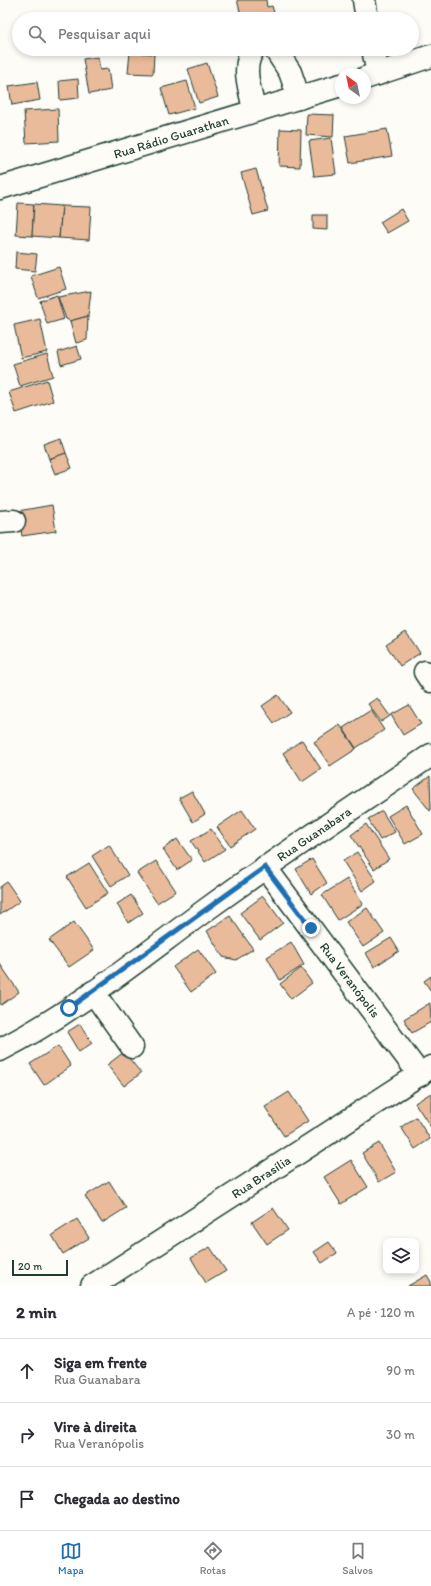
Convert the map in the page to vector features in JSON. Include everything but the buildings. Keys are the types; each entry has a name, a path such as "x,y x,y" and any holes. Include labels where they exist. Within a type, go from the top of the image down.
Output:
{"street":[{"path":"364,0 366,12"},
{"path":"249,56 246,70 254,111"},
{"path":"280,56 290,72 299,98"},
{"path":"372,56 371,76 431,56"},
{"name":"Rua Rádio Guarathan","path":"0,188 335,87"},
{"name":"Rua Guanabara","path":"0,1050 32,1034 93,992 265,867 431,755"},
{"name":"Rua Veranópolis","path":"265,867 425,1071"},
{"path":"93,992 132,1047"},
{"name":"Rua Brasília","path":"92,1286 425,1071"}],"route":[{"path":"69,1008 265,867 311,928"}]}
